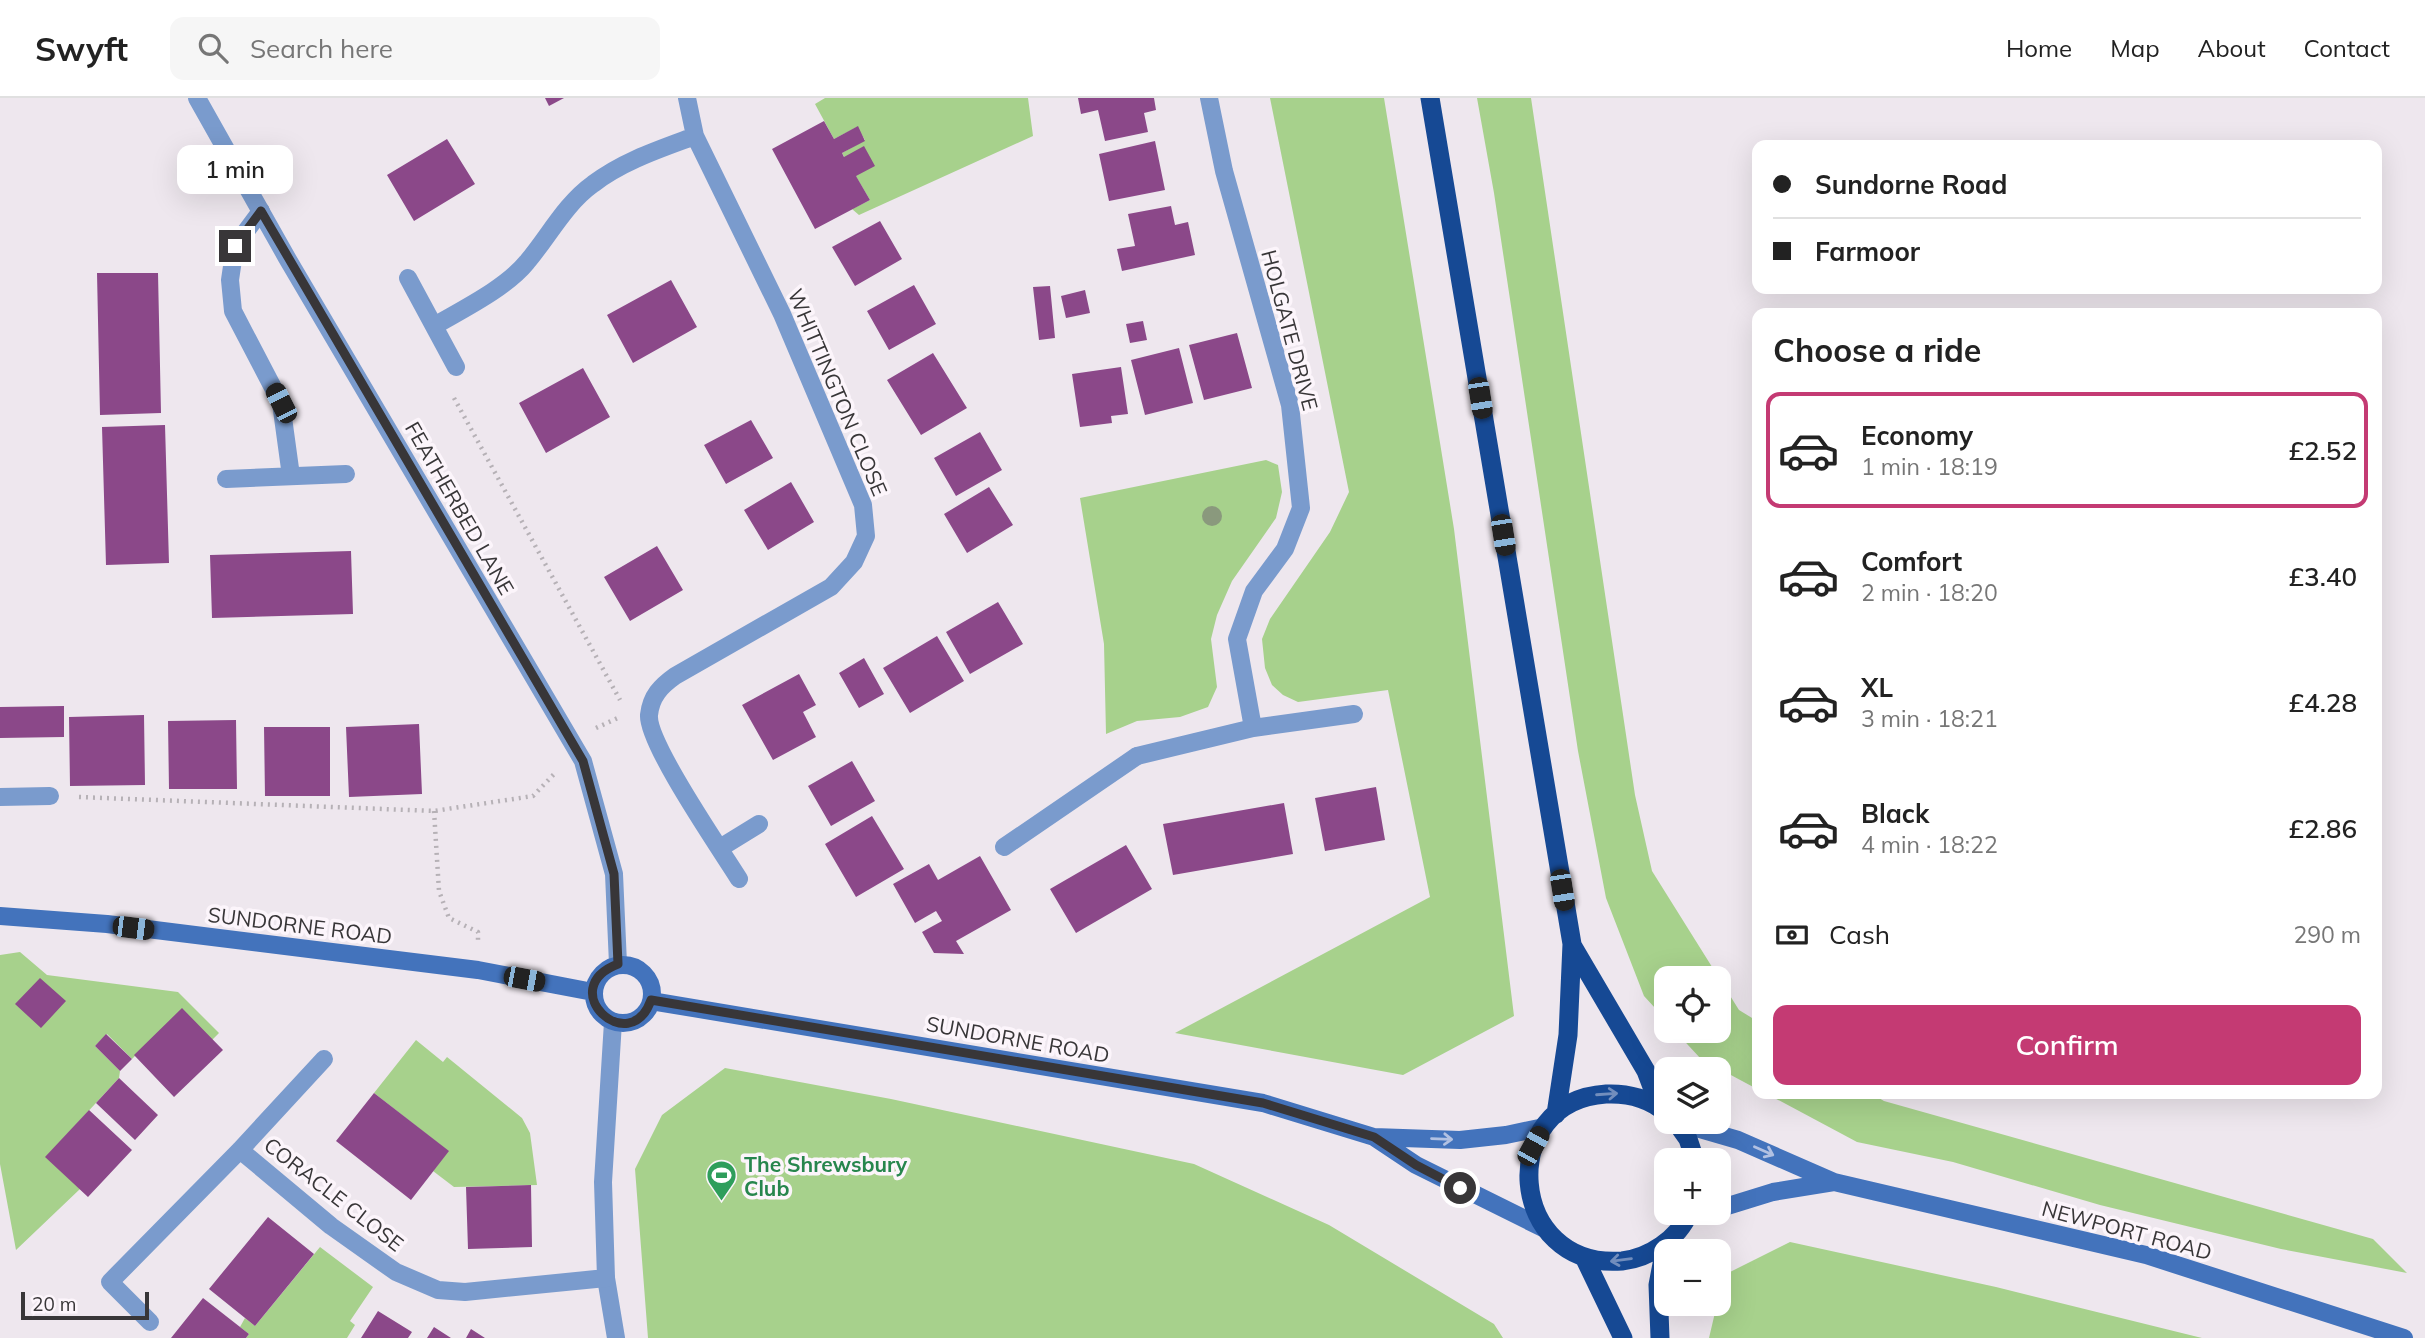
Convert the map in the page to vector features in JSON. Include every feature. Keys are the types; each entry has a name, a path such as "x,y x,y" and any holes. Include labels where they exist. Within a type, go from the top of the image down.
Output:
{"highway":[{"path":"1430,98 1572,944 1568,1035 1550,1120"},
{"path":"1572,944 1654,1089"},
{"path":"1654,1105 1640,1098 1618,1093 1596,1095 1574,1102 1550,1120 1533,1146 1528,1167 1528,1189 1534,1210 1545,1229 1569,1250 1605,1262 1626,1260 1654,1250"},
{"path":"1669,1239 1683,1225"},
{"path":"1584,1257 1623,1338"},
{"path":"1659,1316 1660,1338"}],"main road":[{"name":"SUNDORNE ROAD","path":"0,916 107,924 478,970 593,992"},
{"path":"618,964 637,968 645,973 652,991 648,1010 632,1022 613,1022 598,1010 593,992 601,973 618,964"},
{"name":"SUNDORNE ROAD","path":"651,1000 1263,1103 1374,1137 1460,1140 1506,1135 1550,1120"},
{"name":"NEWPORT ROAD","path":"1717,1134 1738,1140 1834,1182 2146,1255 2404,1338"},
{"name":"SUNDORNE ROAD","path":"1374,1137 1416,1165 1545,1229"},
{"name":"NEWPORT ROAD","path":"1731,1205 1773,1192 1834,1182"}],"street":[{"name":"FEATHERBED LANE","path":"197,98 583,761 614,874 618,964"},
{"name":"WHITTINGTON CLOSE","path":"687,98 695,136 782,314 863,505 866,536 854,562 831,587 675,676 657,690 649,716 657,742 674,775 739,879"},
{"name":"HOLGATE DRIVE","path":"1209,98 1224,171 1290,405 1301,508 1285,549 1254,591 1237,639 1253,728"},
{"path":"434,326 484,297 526,264 560,218 592,184 627,163 695,136"},
{"path":"261,211 235,246 230,280 233,311 281,403 291,476"},
{"path":"408,278 456,367"},
{"path":"226,479 346,474"},
{"path":"1004,847 1138,757 1253,728 1354,714"},
{"path":"0,797 50,796"},
{"path":"720,848 759,824"},
{"path":"613,1022 603,1182 606,1278 616,1338"},
{"name":"CORACLE CLOSE","path":"150,1322 110,1282 240,1150 324,1059"},
{"name":"CORACLE CLOSE","path":"240,1150 352,1241 396,1272 438,1290 465,1292 606,1278"}],"path":[{"path":"456,367 446,384 620,701"},
{"path":"50,796 434,811 533,796 553,774"},
{"path":"434,811 439,891 449,918 478,932 478,970"}],"green space":[{"path":"825,98 1028,98 1033,136 859,215 852,209 870,200 842,153 865,140 857,127 834,139 815,104"},
{"path":"1270,98 1384,98 1454,529 1514,1016 1403,1075 1175,1033 1430,897 1388,690 1298,702 1283,695 1272,685 1265,668 1262,639 1270,619 1330,532 1349,492"},
{"path":"1477,98 1531,98 1635,795 1652,871 1711,966 1654,966 1654,1007 1644,996 1606,898 1578,751 1494,193"},
{"path":"1266,460 1278,465 1282,492 1276,518 1232,581 1217,615 1211,639 1217,687 1208,707 1180,717 1137,721 1106,734 1104,644 1080,498"},
{"path":"20,952 47,975 178,992 219,1033 212,1040 182,1009 132,1059 107,1034 95,1046 120,1071 119,1078 46,1157 80,1189 16,1250 0,1164 0,955"},
{"path":"1731,997 1739,1010 1752,1018 1752,1086 1731,1075 1731,1057 1699,1057 1686,1043 1731,1043"},
{"path":"416,1040 443,1062 447,1057 522,1118 530,1133 537,1185 454,1187 433,1171 448,1151 374,1093"},
{"path":"725,1068 891,1099 1194,1164 1329,1225 1494,1324 1503,1338 648,1338 635,1169 662,1115"},
{"path":"1776,1099 1881,1099 2373,1239 2407,1273 2281,1249 2100,1205 1953,1162 1857,1142"},
{"path":"1790,1242 1996,1287 2202,1338 1709,1338 1714,1316 1731,1316 1731,1272"},
{"path":"320,1247 373,1287 350,1321 355,1325 347,1338 246,1338 249,1334 240,1327 245,1318 255,1326"}],"building":[{"path":"545,98 564,98 549,106"},
{"path":"1078,98 1154,98 1156,110 1144,113 1148,132 1105,141 1098,110 1081,114"},
{"path":"824,121 834,139 858,126 865,141 842,153 844,157 864,146 875,166 856,176 870,200 815,229 772,149"},
{"path":"447,139 475,184 414,221 387,175"},
{"path":"1155,141 1165,190 1109,201 1099,154"},
{"path":"1171,206 1175,225 1188,222 1195,255 1122,271 1117,249 1135,246 1128,214"},
{"path":"880,221 902,259 855,286 832,247"},
{"path":"97,273 158,273 161,413 100,415"},
{"path":"671,280 697,327 633,363 607,315"},
{"path":"914,285 936,324 889,350 867,311"},
{"path":"1050,286 1055,338 1039,340 1033,287"},
{"path":"1085,290 1090,313 1066,318 1061,296"},
{"path":"1143,321 1147,340 1130,343 1126,324"},
{"path":"1237,333 1252,388 1204,400 1189,345"},
{"path":"1179,348 1193,403 1145,415 1131,360"},
{"path":"933,353 967,408 921,435 887,380"},
{"path":"1121,367 1128,414 1111,416 1112,423 1080,427 1072,374"},
{"path":"583,368 610,417 546,453 519,403"},
{"path":"751,420 773,458 726,484 704,445"},
{"path":"165,425 169,563 106,565 102,427"},
{"path":"980,432 1002,470 956,496 934,458"},
{"path":"791,482 814,522 768,550 744,510"},
{"path":"989,487 1013,525 967,553 944,514"},
{"path":"657,546 683,590 630,621 604,577"},
{"path":"351,551 353,614 212,618 210,555"},
{"path":"998,602 1023,644 970,674 946,632"},
{"path":"937,636 964,681 910,713 883,668"},
{"path":"864,658 884,694 859,708 839,673"},
{"path":"799,674 816,705 803,712 816,737 773,760 742,705"},
{"path":"64,706 64,737 0,738 0,707"},
{"path":"144,715 145,785 70,786 69,717"},
{"path":"236,720 237,789 169,789 168,721"},
{"path":"419,724 422,794 349,797 346,727"},
{"path":"264,727 330,727 330,796 265,796"},
{"path":"852,761 875,801 831,826 808,786"},
{"path":"1376,787 1385,840 1325,851 1315,798"},
{"path":"1284,803 1293,854 1173,875 1163,824"},
{"path":"872,816 904,869 856,897 825,844"},
{"path":"1126,845 1152,889 1076,933 1050,889"},
{"path":"980,856 1011,910 956,941 964,954 934,953 922,932 942,921 936,911 915,923 893,884 929,864 938,880"},
{"path":"40,978 66,1001 41,1028 15,1004"},
{"path":"182,1008 223,1050 174,1097 134,1055"},
{"path":"106,1034 132,1059 120,1071 95,1046"},
{"path":"119,1078 158,1115 135,1140 96,1103"},
{"path":"374,1093 449,1151 411,1200 336,1141"},
{"path":"89,1110 132,1150 88,1197 45,1157"},
{"path":"531,1185 532,1247 468,1249 466,1187"},
{"path":"268,1217 314,1254 255,1326 209,1289"},
{"path":"203,1298 249,1334 246,1338 171,1338"},
{"path":"378,1311 412,1332 408,1338 361,1338"},
{"path":"434,1327 451,1338 427,1338"},
{"path":"471,1329 485,1338 466,1338"}],"place":[{"name":"The Shrewsbury Club","path":"721,1203"}],"route":[{"path":"235,246 261,211 583,761 614,874 618,964 601,973 593,992 598,1010 605,1018 613,1022 632,1022 648,1010 651,1000 1263,1103 1374,1137 1416,1165 1460,1188"}]}
